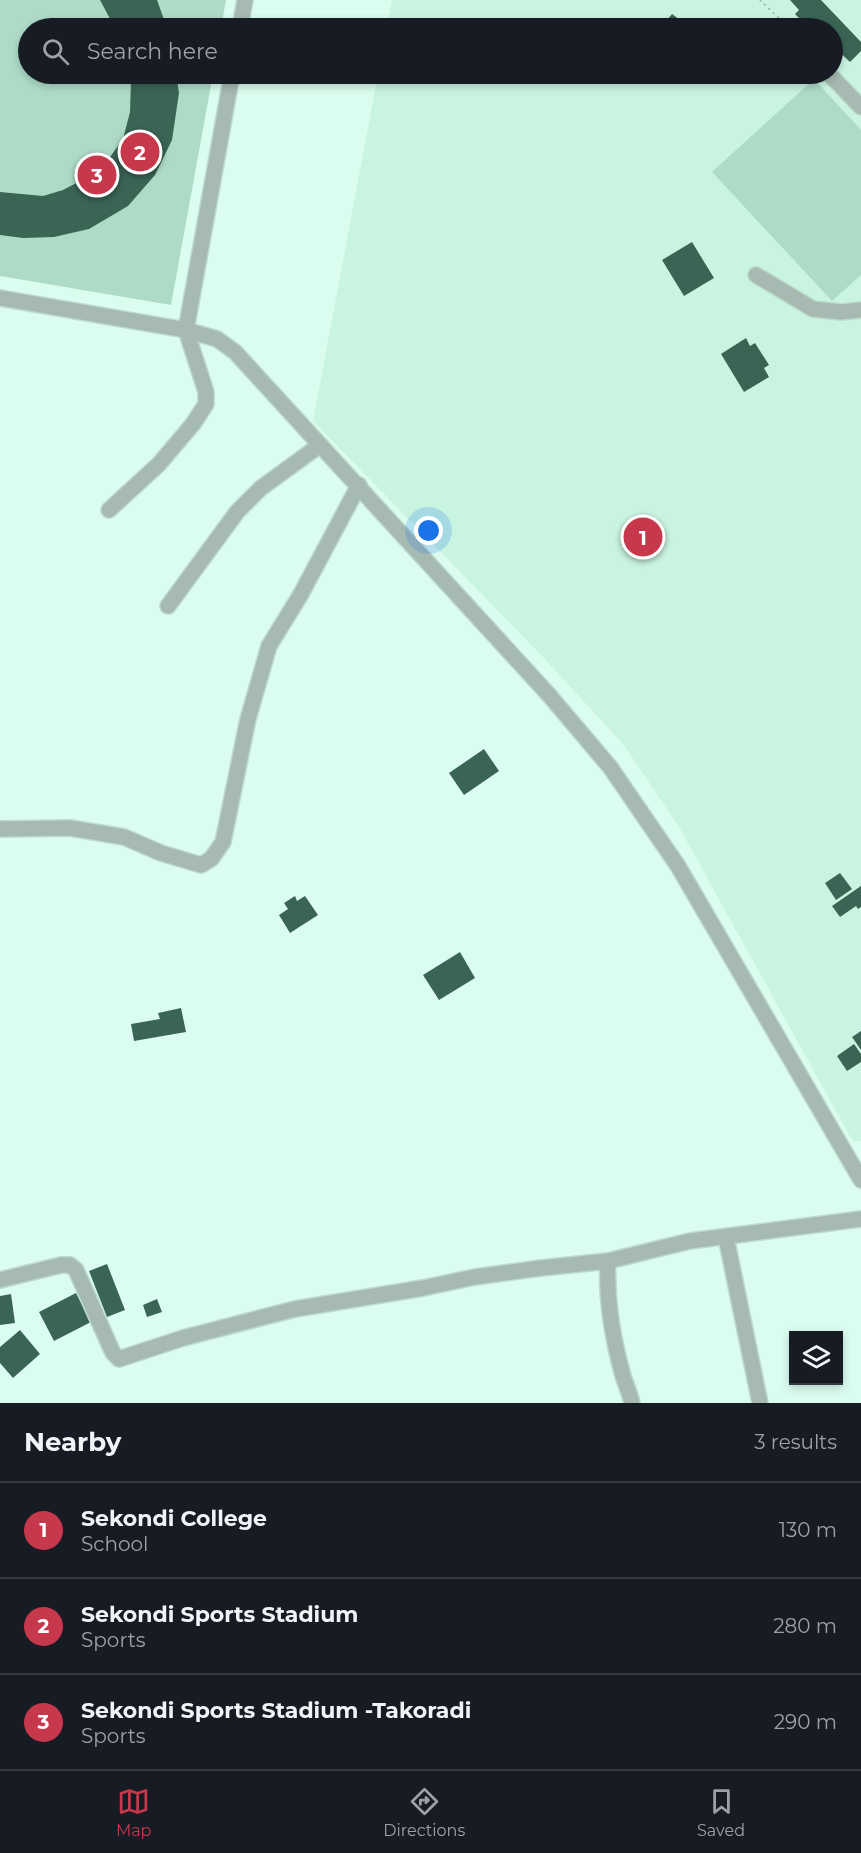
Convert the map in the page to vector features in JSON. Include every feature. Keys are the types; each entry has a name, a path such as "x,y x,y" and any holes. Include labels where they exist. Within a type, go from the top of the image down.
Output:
{"street":[{"path":"242,18 245,0"},
{"path":"109,510 159,464 193,424 206,404 206,392 186,330 229,84"},
{"path":"839,84 861,107"},
{"path":"756,274 813,309 841,312 861,310"},
{"path":"0,298 186,330 217,339 235,352 549,695 610,767 678,866 861,1180"},
{"path":"168,606 237,512 261,489 320,446"},
{"path":"0,829 69,828 124,837 161,853 201,865 211,859 223,842 248,719 269,646 302,594 359,485"},
{"path":"0,1280 61,1265 70,1265 76,1270 113,1353 119,1359 183,1338 295,1309 475,1277 608,1261 690,1242 861,1219"},
{"path":"726,1237 760,1403"},
{"path":"608,1261 607,1280 615,1337 622,1375 632,1403"}],"path":[{"path":"760,0 779,18"}],"shaded area":[{"path":"0,0 226,0 223,18 18,18 18,84 211,84 171,305 0,276"},
{"path":"392,0 861,0 861,1141 853,1142 679,827 623,744 538,652 313,421 376,84 843,84 843,18 389,18"},
{"path":"809,84 819,84 861,130 861,275 832,301 712,172"}],"building":[{"path":"100,0 157,0 163,18 110,18"},
{"path":"790,0 821,0 838,18 799,18 795,14 799,10"},
{"path":"843,23 861,42 861,51 850,62 843,55"},
{"path":"131,84 178,84 179,93 172,140 155,175 128,206 89,229 54,237 23,238 0,235 0,192 43,196 63,190 84,179 105,164 123,139 130,112"},
{"path":"692,242 714,278 684,296 662,260"},
{"path":"746,338 750,346 755,343 769,365 764,368 769,377 744,392 721,354"},
{"path":"484,749 499,771 464,795 449,773"},
{"path":"840,873 852,889 836,900 825,883"},
{"path":"861,886 861,907 858,909 856,906 840,917 832,906"},
{"path":"295,896 297,901 305,896 318,915 290,933 279,915 288,909 284,903"},
{"path":"460,952 475,978 439,1000 423,975"},
{"path":"181,1008 186,1032 134,1041 131,1024 160,1019 158,1013"},
{"path":"861,1031 861,1050 852,1037"},
{"path":"854,1044 861,1054 861,1062 847,1071 837,1056"},
{"path":"107,1264 125,1310 107,1317 89,1271"},
{"path":"76,1293 91,1322 54,1341 39,1312"},
{"path":"11,1294 15,1323 0,1325 0,1296"},
{"path":"157,1299 162,1312 147,1317 143,1305"},
{"path":"20,1330 40,1354 13,1378 0,1363 0,1347"}],"place":[{"name":"Sekondi Sports Stadium","path":"140,152"},
{"name":"Sekondi Sports Stadium -Takoradi","path":"97,175"},
{"name":"Sekondi College","path":"643,537"}]}
